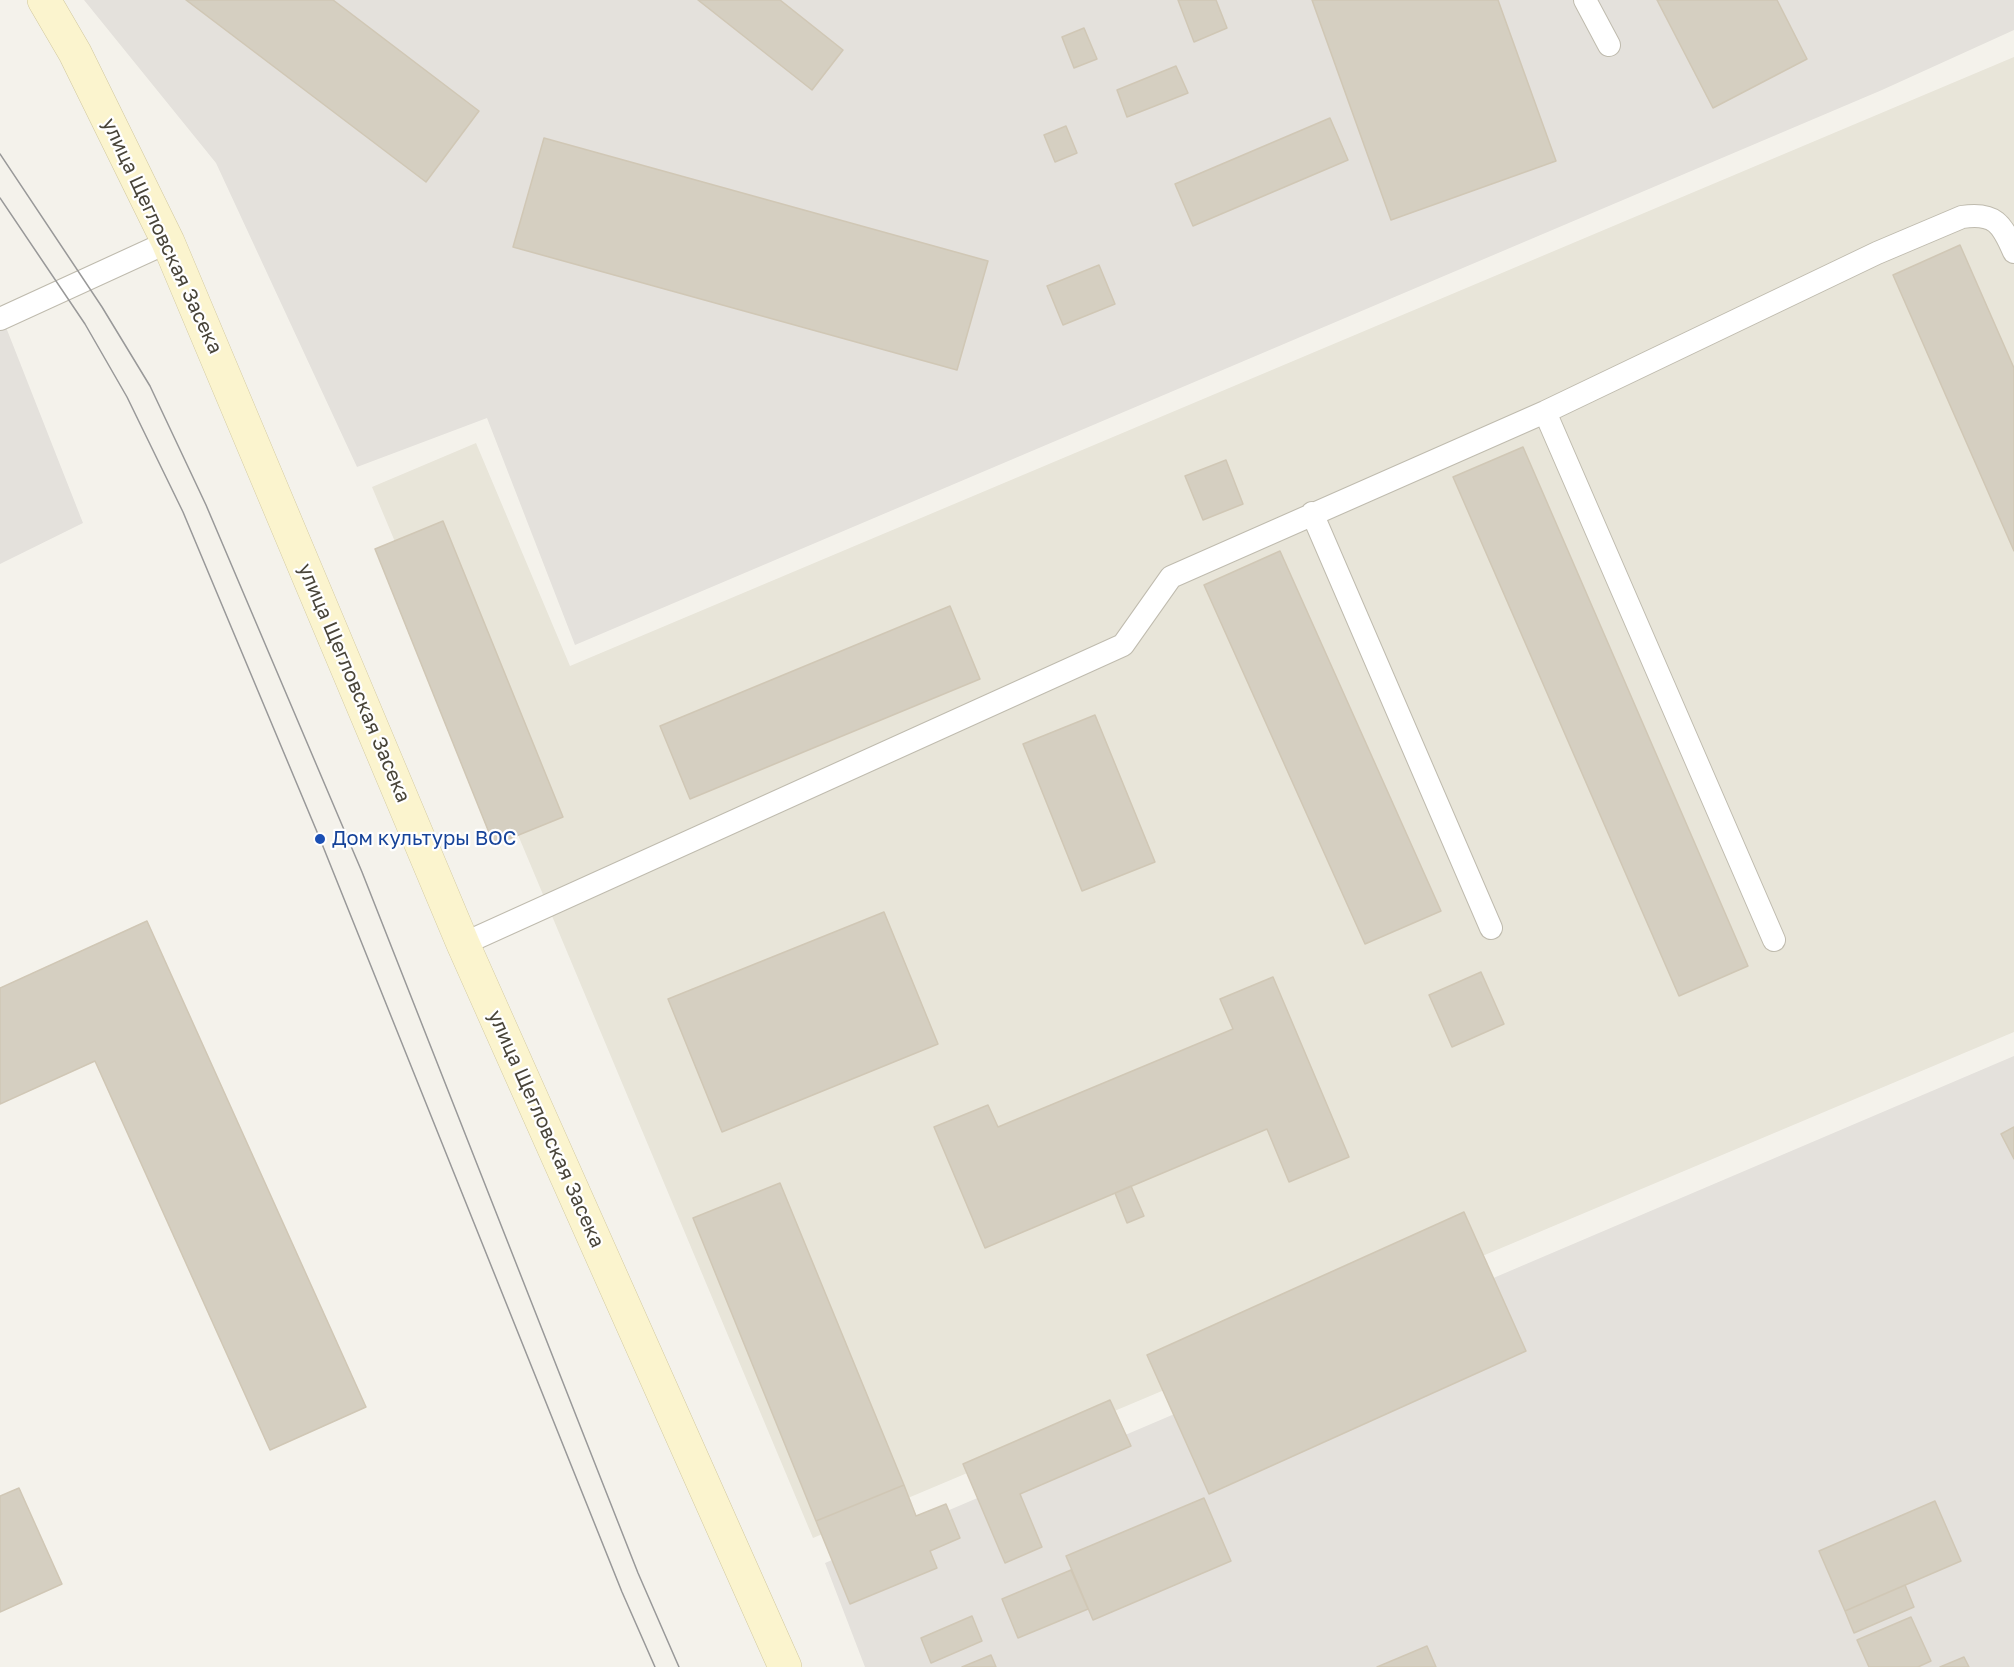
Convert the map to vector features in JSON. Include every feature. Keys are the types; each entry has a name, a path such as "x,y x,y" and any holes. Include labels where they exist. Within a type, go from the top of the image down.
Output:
{"street":[{"name":"улица Щегловская Засека","path":"44,0 75,53 168,242 463,944 784,1667"}],"lane":[{"path":"1586,0 1609,45"},
{"path":"463,944 1123,645 1171,577 1545,412 1877,253 1962,217 1976,214 1992,217 2005,231 2014,252"},
{"path":"0,319 168,242"},
{"path":"1545,412 1774,940"},
{"path":"1312,513 1491,928"}],"shaded area":[{"path":"84,0 2014,0 2014,30 1882,90 575,645 487,418 357,467 216,163"},
{"path":"2014,57 2014,1032 813,1538 372,487 476,443 570,666"},
{"path":"0,312 83,523 0,564"},
{"path":"2014,1056 2014,1667 865,1667 825,1563"}],"building":[{"path":"186,0 333,0 479,111 426,182"},
{"path":"698,0 780,0 843,50 812,90"},
{"path":"1178,0 1216,0 1227,28 1194,42"},
{"path":"1312,0 1498,0 1556,161 1391,220"},
{"path":"1657,0 1777,0 1807,59 1713,108"},
{"path":"1084,28 1097,59 1074,68 1062,37"},
{"path":"1176,66 1188,93 1127,117 1117,90"},
{"path":"1330,118 1348,160 1193,226 1175,184"},
{"path":"1066,126 1077,153 1055,162 1044,135"},
{"path":"544,138 988,261 957,370 513,247"},
{"path":"1960,245 2014,368 2014,551 1893,275"},
{"path":"1099,265 1115,304 1063,325 1047,286"},
{"path":"1523,447 1748,966 1679,996 1453,477"},
{"path":"1226,460 1243,504 1203,520 1185,476"},
{"path":"443,521 563,817 494,845 375,549"},
{"path":"1280,551 1441,911 1365,944 1204,585"},
{"path":"950,606 980,679 690,799 660,726"},
{"path":"1095,715 1155,862 1082,891 1023,744"},
{"path":"884,912 938,1044 722,1132 668,999"},
{"path":"147,921 366,1407 270,1450 95,1061 0,1104 0,988"},
{"path":"1481,972 1504,1024 1452,1047 1429,995"},
{"path":"1273,977 1349,1157 1289,1182 1267,1129 985,1248 934,1127 988,1105 998,1127 1233,1029 1220,999"},
{"path":"2014,1127 2014,1159 2001,1134"},
{"path":"780,1183 904,1485 816,1521 693,1218"},
{"path":"1131,1186 1144,1216 1127,1223 1115,1193"},
{"path":"1464,1212 1526,1351 1209,1494 1147,1355"},
{"path":"1110,1400 1131,1446 1020,1494 1042,1547 1005,1563 963,1464"},
{"path":"904,1485 916,1516 946,1504 960,1538 930,1551 937,1568 850,1604 816,1521"},
{"path":"19,1488 62,1584 0,1612 0,1496"},
{"path":"1204,1498 1231,1561 1093,1620 1066,1556"},
{"path":"1935,1501 1961,1561 1845,1611 1819,1551"},
{"path":"1071,1570 1088,1609 1018,1638 1002,1599"},
{"path":"1905,1585 1914,1607 1854,1633 1845,1611"},
{"path":"972,1616 982,1641 931,1663 921,1638"},
{"path":"1911,1617 1931,1661 1918,1667 1869,1667 1857,1640"},
{"path":"1427,1646 1436,1667 1377,1667"},
{"path":"991,1655 996,1667 962,1667"},
{"path":"1964,1657 1969,1667 1940,1667"}],"tram line":[{"path":"0,154 102,307 150,386 206,505 362,872 638,1573 679,1667"},
{"path":"0,198 85,324 127,397 183,512 320,839 622,1592 655,1667"}],"place":[{"name":"Дом культуры ВОС","path":"320,839"}]}
